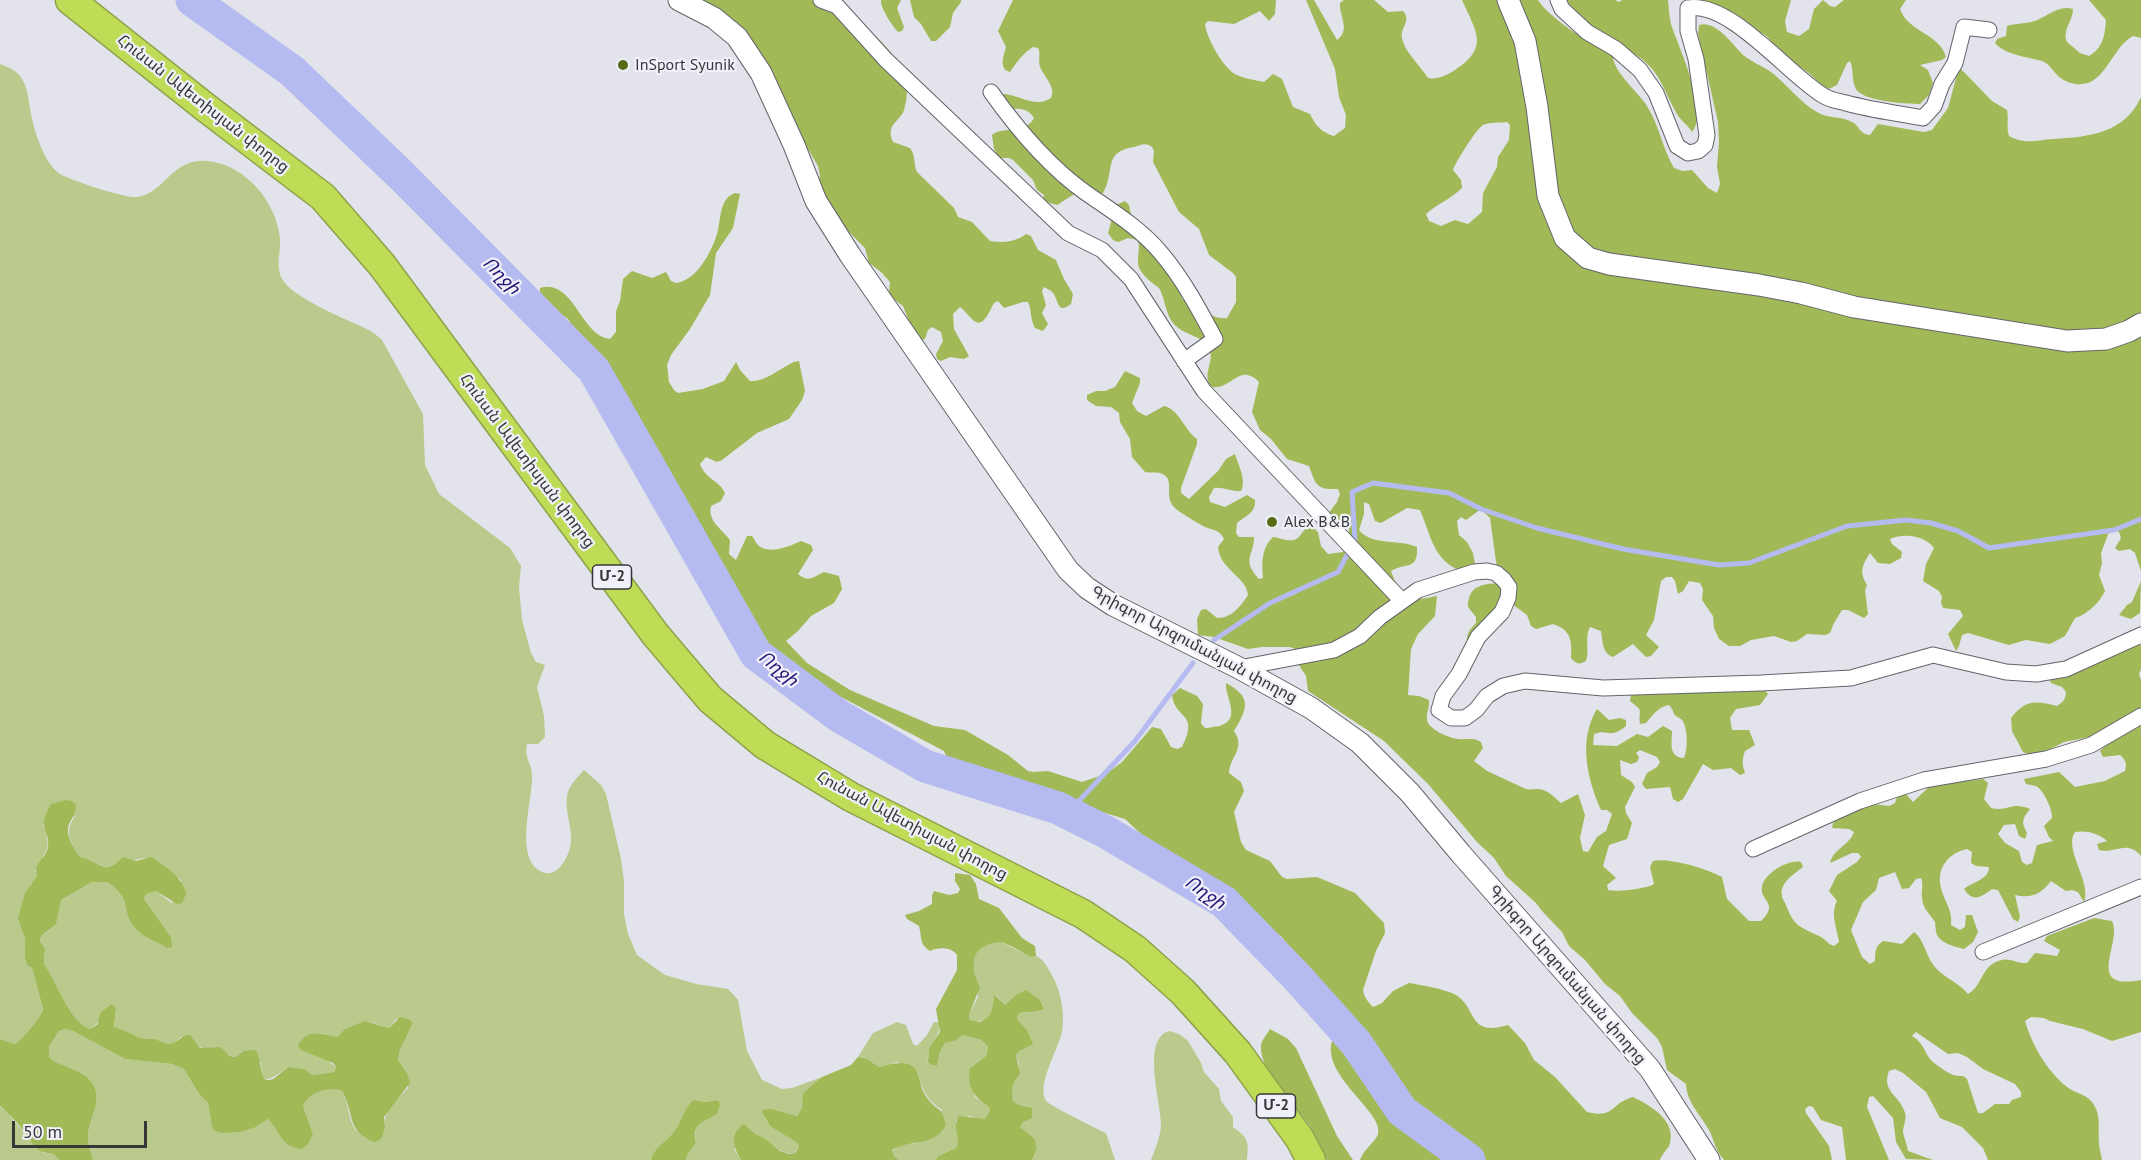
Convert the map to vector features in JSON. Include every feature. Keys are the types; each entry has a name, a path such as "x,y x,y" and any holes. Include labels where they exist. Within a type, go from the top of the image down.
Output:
{"highway":[{"name":"Հունան Ավետիսյան փողոց","path":"70,0 323,197 382,265 655,634 710,699 765,745 851,797 1083,914 1135,950 1183,992 1238,1053 1300,1139 1311,1160"}],"street":[{"name":"Գրիգոր Արզումանյան փողոց","path":"679,0 714,18 737,37 761,73 794,145 816,201 850,255 1068,570 1087,588 1113,605 1239,668 1311,708 1360,743 1410,793 1650,1069 1709,1160"},
{"path":"821,0 837,6 886,60 1068,233 1102,250 1131,279 1204,391 1402,601"},
{"path":"1508,0 1525,41 1537,107 1548,196 1564,238 1588,258 1620,266 1769,287 1854,307 2067,341 2106,339 2141,324"},
{"path":"1558,0 1562,9 1587,32 1616,49 1640,70 1656,93 1677,146 1688,153 1698,152 1706,145 1707,135 1696,59 1688,31 1688,8 1697,7 1711,11 1736,23 1825,97 1866,108 1923,117 1934,106 1942,84 1955,63 1964,27 1989,30"},
{"path":"991,92 1012,121 1060,172 1123,219 1160,252 1183,282 1215,339 1184,361"},
{"path":"1239,668 1334,650 1360,636 1380,617 1418,590 1474,572 1487,571 1496,573 1509,587 1502,612 1478,637 1443,696 1439,710 1451,718 1465,718 1476,710 1487,696 1503,686 1525,681 1604,688 1851,678 1933,655 2006,672 2036,674 2066,669 2141,635"},
{"path":"1753,849 1805,824 1877,795 1924,780 2046,759 2091,745 2141,716"},
{"path":"1983,952 2141,887"}],"green space":[{"path":"696,0 833,0 887,47 904,76 907,93 904,110 892,127 893,142 910,148 917,172 954,208 958,217 972,222 990,241 1009,241 1026,234 1031,236 1038,250 1056,260 1073,294 1071,304 1063,308 1059,306 1052,292 1044,287 1042,291 1046,305 1042,313 1048,324 1043,331 1035,328 1028,302 1004,308 998,301 994,303 985,319 979,323 975,322 960,307 953,314 954,329 969,356 964,359 950,357 941,361 937,359 936,354 943,341 941,332 932,327 928,330 925,339 921,340 912,329 903,306 891,297 890,282 869,263 865,248 844,227 818,185 820,176 818,166 788,115"},
{"path":"881,0 901,0 897,8 904,27 902,31 898,32 890,21 882,7"},
{"path":"910,0 961,0 961,2 953,13 950,27 936,41 931,41 914,17"},
{"path":"1013,0 1276,0 1275,14 1269,21 1260,11 1234,24 1208,21 1205,24 1206,30 1221,60 1232,72 1243,78 1264,82 1273,74 1282,79 1293,107 1310,114 1319,128 1334,136 1345,128 1346,115 1339,97 1335,69 1306,0 1314,0 1337,40 1344,27 1340,3 1344,0 1374,0 1388,12 1403,11 1406,18 1402,34 1404,43 1409,54 1428,78 1431,78 1449,74 1473,54 1477,38 1462,0 1538,0 1549,13 1567,27 1586,40 1602,47 1566,0 1615,0 1619,2 1622,0 1668,0 1671,24 1695,95 1697,123 1692,132 1679,116 1658,77 1646,63 1626,49 1613,52 1613,59 1619,72 1650,111 1674,168 1683,171 1692,170 1708,188 1717,193 1720,184 1717,167 1718,122 1698,34 1699,25 1705,24 1718,30 1743,55 1771,72 1811,108 1826,116 1848,120 1870,135 1878,124 1924,132 1932,130 1948,108 1959,67 1992,101 2007,110 2009,136 2021,140 2080,137 2105,131 2126,118 2141,97 2141,571 2135,553 2130,549 2119,551 2115,548 2121,538 2119,532 2114,530 2109,532 2101,553 2102,563 2099,575 2105,591 2093,608 2075,618 2065,636 2050,644 2026,640 2009,645 1968,633 1962,635 1956,651 1948,634 1963,616 1960,610 1943,608 1939,591 1923,581 1926,564 1934,548 1925,540 1913,536 1901,536 1890,539 1892,544 1902,552 1901,558 1890,564 1878,563 1870,553 1863,565 1862,572 1867,585 1865,590 1868,614 1864,618 1848,610 1842,610 1830,633 1825,635 1807,634 1791,642 1774,636 1751,640 1740,646 1729,646 1719,639 1714,628 1713,616 1702,600 1703,589 1700,583 1689,581 1683,591 1678,594 1675,581 1672,577 1666,577 1661,581 1654,620 1646,635 1659,647 1651,656 1646,657 1633,644 1613,657 1605,650 1601,631 1590,627 1587,635 1586,661 1578,663 1571,658 1569,636 1564,629 1553,624 1536,629 1531,626 1527,615 1512,604 1467,643 1469,632 1476,623 1476,617 1468,607 1470,595 1481,585 1499,583 1490,518 1481,509 1466,520 1461,517 1457,521 1459,535 1467,542 1473,553 1475,564 1473,570 1466,573 1455,568 1440,556 1420,510 1407,508 1381,523 1375,521 1369,504 1364,502 1364,514 1359,530 1371,538 1417,547 1417,555 1413,563 1391,571 1400,590 1407,597 1417,599 1437,596 1435,616 1418,634 1411,649 1408,695 1429,700 1427,719 1434,729 1454,738 1481,742 1483,748 1474,761 1487,771 1526,789 1544,790 1561,803 1578,794 1585,815 1580,838 1583,851 1588,852 1597,837 1606,831 1612,814 1607,810 1601,810 1592,786 1587,760 1588,734 1597,709 1609,720 1620,718 1626,720 1626,726 1612,733 1594,734 1593,745 1617,746 1637,734 1648,737 1663,726 1672,731 1673,752 1684,758 1687,739 1685,728 1682,720 1675,715 1672,708 1669,705 1659,709 1646,723 1640,724 1640,711 1630,701 1631,695 1764,689 1768,694 1760,705 1736,709 1730,718 1732,730 1749,730 1755,745 1745,751 1743,767 1745,773 1740,775 1731,768 1713,770 1703,764 1683,799 1678,802 1673,799 1670,787 1646,789 1642,784 1647,773 1657,767 1660,762 1657,757 1640,750 1636,753 1639,757 1637,762 1631,764 1620,760 1621,775 1632,782 1635,787 1625,807 1632,823 1627,839 1609,845 1603,866 1616,878 1607,885 1608,890 1632,890 1650,886 1654,884 1650,867 1653,861 1678,862 1722,877 1727,899 1749,921 1761,921 1769,910 1762,891 1764,881 1772,872 1784,865 1801,862 1803,867 1788,879 1783,887 1782,898 1798,925 1834,946 1839,942 1834,916 1837,901 1829,891 1837,875 1861,857 1858,853 1852,853 1830,863 1834,854 1854,832 1849,829 1832,828 1833,823 1842,814 1872,804 1889,806 1895,803 1899,791 1905,793 1913,802 1930,786 1983,779 1988,783 1984,799 1991,808 2019,806 2030,809 2023,821 2027,833 2025,839 2019,836 2015,824 2004,825 1998,834 2005,843 2019,851 2022,862 2027,865 2032,863 2037,845 2053,841 2044,826 2052,818 2052,814 2042,791 2036,786 2026,784 2024,779 2059,772 2075,787 2105,781 2125,771 2126,764 2120,755 2103,757 2100,751 2113,738 2134,728 2064,742 2041,754 2030,755 2023,752 2012,731 2011,718 2022,707 2032,703 2057,706 2062,702 2066,692 2062,687 2051,683 2049,677 2077,673 2090,661 2112,657 2126,646 2141,645 2139,674 2141,680 2141,856 2131,848 2099,850 2097,844 2107,841 2104,838 2083,831 2075,832 2072,847 2084,885 2084,902 2078,892 2066,891 2051,881 2035,894 2015,895 2020,917 2018,922 2013,919 1998,890 1992,889 1981,896 1974,897 1964,889 1983,878 1989,867 1976,866 1971,863 1972,852 1967,849 1949,858 1940,874 1942,893 1951,915 1951,925 1960,930 1965,927 1966,915 1972,915 1978,932 1973,942 1964,949 1947,943 1938,936 1935,922 1923,904 1921,878 1916,879 1909,888 1902,889 1895,872 1879,878 1876,890 1863,902 1851,930 1862,957 1870,964 1875,961 1876,949 1883,941 1902,944 1914,932 1934,966 1968,994 1995,962 2011,960 2027,963 2035,953 2057,956 2060,950 2044,941 2047,936 2094,918 2112,921 2114,930 2109,972 2114,979 2124,982 2141,980 2141,1032 2112,1041 2083,1029 2044,1018 2031,1017 2025,1021 2036,1048 2053,1073 2067,1087 2085,1096 2094,1105 2098,1118 2102,1160 1988,1160 1983,1148 1962,1127 1940,1118 1926,1092 1895,1069 1889,1071 1887,1084 1905,1113 1903,1132 1908,1151 1933,1160 1906,1159 1896,1142 1893,1118 1873,1096 1869,1097 1867,1107 1889,1160 1846,1160 1842,1127 1821,1120 1813,1107 1809,1106 1805,1109 1806,1113 1829,1146 1832,1160 1724,1160 1709,1130 1691,1103 1686,1084 1667,1070 1662,1047 1657,1038 1632,1013 1620,996 1605,984 1585,960 1569,946 1562,932 1536,903 1506,876 1494,858 1477,842 1428,784 1384,741 1308,691 1306,676 1295,659 1295,649 1262,647 1248,649 1214,637 1198,635 1197,619 1201,610 1206,609 1217,618 1222,618 1239,608 1248,595 1243,583 1223,562 1220,555 1218,547 1224,539 1218,532 1202,526 1176,509 1170,499 1168,479 1160,473 1145,472 1132,457 1130,439 1120,422 1119,413 1111,407 1096,406 1087,400 1087,395 1115,387 1125,371 1140,378 1132,403 1137,411 1146,416 1164,406 1174,411 1197,439 1181,488 1181,493 1189,499 1218,471 1226,459 1235,454 1243,477 1241,491 1214,488 1209,497 1210,502 1225,507 1247,495 1255,500 1252,511 1237,523 1236,533 1239,537 1254,537 1250,562 1259,579 1263,578 1264,551 1273,537 1294,540 1310,525 1318,532 1321,546 1328,554 1343,552 1349,538 1349,529 1343,522 1334,525 1328,514 1340,494 1338,489 1318,485 1309,466 1287,459 1271,439 1260,430 1252,412 1259,382 1246,375 1225,385 1212,387 1208,378 1211,356 1208,346 1172,322 1159,288 1145,276 1138,265 1138,240 1128,238 1118,242 1113,240 1108,233 1116,205 1125,201 1129,205 1132,220 1142,223 1158,262 1161,266 1166,265 1183,300 1194,303 1209,314 1227,318 1236,302 1236,277 1209,255 1199,229 1179,212 1153,162 1152,147 1143,144 1117,153 1111,163 1107,185 1103,193 1099,194 1087,186 1057,205 1043,200 1044,195 1037,190 1033,180 1013,160 999,158 994,149 992,135 1026,126 1034,118 1025,110 1013,109 999,98 1002,94 1039,102 1051,98 1052,90 1040,67 1038,48 1033,47 1026,52 1010,72 1005,70 1003,62 1006,47 998,31","holes":["1507,122 1510,125 1509,140 1498,157 1497,167 1483,193 1482,212 1468,224 1455,220 1441,226 1429,221 1426,214 1462,188 1461,180 1453,170 1476,132 1485,124","1916,1032 1948,1054 1958,1053 1967,1057 1983,1069 2015,1084 2021,1092 2021,1097 2012,1100 2009,1104 1995,1104 1983,1113 1978,1113 1967,1079 1955,1076 1933,1062 1917,1039 1912,1036"]},
{"path":"1702,0 1791,0 1785,21 1787,32 1799,36 1809,29 1814,9 1823,0 1835,7 1844,0 1906,0 1900,9 1904,17 1937,43 1943,49 1946,57 1920,65 1928,70 1933,83 1929,95 1920,104 1885,101 1860,93 1854,86 1850,61 1837,85 1829,89 1784,58 1763,33 1753,32"},
{"path":"2089,0 2141,0 2141,38 2133,36 2125,42 2106,68 2092,81 2082,84 2065,81 2046,63 2011,53 1995,43 1997,39 2006,36 2007,26 2031,22 2062,8 2067,8 2073,9 2066,33 2067,42 2080,53 2089,56 2094,53 2102,41 2106,20"},
{"path":"0,64 15,72 24,83 32,121 41,147 50,163 60,174 87,185 138,197 148,194 177,170 196,161 222,164 235,170 257,188 273,212 280,239 280,273 285,283 305,299 366,329 382,340 423,414 425,465 439,494 510,548 521,566 519,587 522,620 531,653 536,662 545,665 537,687 544,716 545,737 538,744 527,744 526,749 531,767 532,786 526,841 532,864 540,871 547,873 553,872 563,864 571,844 567,807 568,793 573,782 584,770 601,785 606,794 621,859 624,914 628,934 637,955 665,975 696,984 728,989 738,1000 747,1051 762,1080 782,1089 792,1088 822,1077 806,1090 802,1108 797,1116 772,1109 771,1127 796,1142 799,1146 794,1153 779,1150 755,1135 734,1149 741,1160 686,1160 696,1143 697,1128 717,1114 717,1100 706,1102 695,1100 687,1108 675,1131 659,1146 651,1160 93,1160 88,1137 97,1100 96,1093 89,1079 49,1057 49,1047 59,1031 64,1029 73,1031 125,1059 172,1064 184,1069 199,1094 208,1103 212,1127 256,1127 268,1119 272,1123 313,1134 303,1106 314,1094 335,1089 341,1090 352,1124 366,1139 385,1126 389,1110 408,1088 407,1073 398,1060 400,1050 413,1023 396,1019 389,1028 370,1022 338,1037 319,1033 328,1061 336,1067 334,1072 313,1075 304,1069 289,1067 270,1079 263,1077 261,1062 244,1051 235,1057 219,1048 204,1049 181,1037 168,1044 155,1039 140,1038 114,1028 116,1008 90,1029 83,1025 70,1010 44,964 45,949 40,941 41,936 55,923 61,900 92,882 107,882 120,894 130,921 137,930 168,948 171,937 144,899 146,894 156,891 172,903 181,880 160,862 153,859 140,859 106,868 80,857 73,846 69,832 75,816 43,824 48,845 35,871 37,876 31,884 22,928 25,939 25,959 27,965 32,968 43,1009 31,1028 15,1044 0,1039"},
{"path":"735,193 740,194 733,228 716,253 710,295 671,355 667,365 669,382 678,393 703,389 724,381 736,362 750,381 756,381 799,361 805,391 802,400 789,419 757,433 722,460 717,462 706,457 700,464 725,493 721,501 711,506 710,511 713,521 730,540 729,554 736,560 747,536 752,536 762,548 773,550 801,541 811,545 813,550 798,574 808,579 824,572 839,576 842,589 834,603 811,616 786,641 807,663 850,690 934,726 965,730 1008,755 1028,771 1048,771 1082,782 1106,774 1122,762 1152,727 1161,729 1171,747 1177,749 1182,747 1187,736 1188,722 1177,709 1172,695 1180,688 1197,696 1203,704 1201,723 1205,727 1220,726 1228,722 1231,707 1226,683 1240,693 1245,704 1234,731 1238,748 1229,773 1241,782 1244,791 1234,812 1241,842 1246,850 1270,861 1282,877 1287,879 1317,877 1355,893 1384,923 1385,933 1376,951 1363,990 1371,1005 1373,1007 1382,1003 1393,991 1409,983 1456,995 1468,1007 1479,1024 1495,1028 1508,1025 1525,1043 1534,1060 1555,1077 1587,1112 1596,1114 1608,1112 1633,1097 1654,1109 1666,1121 1671,1135 1670,1143 1660,1160 1486,1160 1465,1145 1437,1132 1432,1133 1425,1146 1447,1160 1360,1160 1377,1137 1377,1125 1333,1062 1331,1048 1335,1034 1341,1038 1354,1065 1367,1083 1377,1088 1391,1090 1394,1086 1392,1076 1301,964 1282,937 1255,920 1237,898 1181,875 1125,819 1102,812 1076,809 1058,797 1028,790 1007,775 969,774 952,770 944,751 841,697 809,684 776,661 735,605 718,576 703,560 700,527 691,518 667,483 631,446 625,430 628,409 623,402 588,375 576,362 569,345 570,322 540,294 540,288 552,287 561,291 592,329 600,336 610,339 616,332 616,311 623,279 632,271 652,278 666,272 671,281 676,283 690,277 707,257 717,234 723,205"},
{"path":"2141,581 2140,613 2131,619 2119,615 2132,602"},
{"path":"66,800 76,805 68,833 80,857 106,868 111,867 123,857 136,861 151,857 167,868 182,883 186,894 182,903 177,904 156,891 146,894 144,899 171,937 172,947 167,948 137,930 130,921 120,894 107,882 92,882 61,900 56,924 41,936 40,941 45,949 44,964 76,1018 90,1029 98,1024 100,1013 112,1004 116,1008 114,1027 140,1038 155,1039 168,1044 190,1035 200,1048 220,1047 230,1056 235,1057 244,1051 255,1050 263,1075 268,1080 289,1067 304,1069 313,1075 334,1072 336,1067 333,1063 301,1050 298,1046 301,1040 310,1034 338,1037 345,1029 365,1021 389,1028 400,1017 410,1020 413,1023 400,1050 398,1060 407,1073 410,1083 384,1117 385,1126 382,1138 375,1142 359,1133 341,1090 335,1089 314,1094 303,1106 313,1134 308,1144 301,1149 285,1142 268,1119 256,1127 240,1132 215,1131 212,1127 208,1103 199,1094 184,1069 172,1064 125,1059 73,1031 64,1029 59,1031 49,1047 49,1057 85,1076 94,1086 97,1100 88,1137 93,1160 59,1160 54,1154 42,1152 35,1147 24,1131 0,1106 0,1039 15,1044 31,1028 43,1009 32,968 27,965 25,959 25,939 18,918 25,893 37,876 36,867 47,850 45,815 51,804"},
{"path":"955,873 970,875 976,884 979,899 999,908 1022,938 1035,946 1036,956 1031,957 1000,942 990,944 978,951 974,968 980,987 969,1015 970,1020 980,1022 992,1011 994,994 1005,1005 1026,990 1040,1000 1044,1009 1018,1014 1017,1019 1027,1030 1033,1044 1016,1055 1020,1074 1015,1080 1012,1093 1013,1101 1017,1104 1032,1108 1032,1118 1023,1122 1020,1127 1035,1139 1037,1149 1032,1160 936,1160 938,1156 956,1148 958,1140 956,1125 959,1116 985,1119 990,1111 988,1106 975,1095 969,1081 970,1068 986,1056 988,1047 981,1040 963,1035 955,1041 945,1043 937,1066 928,1062 929,1048 940,1032 936,1009 957,970 957,955 948,949 930,951 926,948 919,926 907,919 905,915 932,904 934,891 949,895 958,893 960,889 955,881"},
{"path":"1001,942 1031,957 1036,956 1042,960 1053,977 1062,1003 1063,1024 1044,1085 1046,1101 1106,1133 1115,1160 1032,1160 1037,1149 1035,1139 1020,1127 1027,1106 1013,1101 1011,1091 1019,1064 1016,1055 1027,1030 1017,1019 1018,1014 1038,1012 1044,1009 1040,1000 1016,995 1005,1005 995,994 994,1008 985,1020 974,1022 970,1020 969,1015 978,997 972,963 982,946"},
{"path":"897,1022 906,1025 913,1044 917,1046 927,1035 934,1022 940,1022 928,1056 928,1062 932,1065 937,1066 945,1043 955,1041 963,1035 981,1040 988,1047 986,1056 970,1068 975,1097 988,1106 990,1111 985,1119 980,1120 969,1116 956,1120 958,1141 956,1148 938,1156 936,1160 899,1160 892,1151 901,1145 917,1143 942,1110 926,1094 918,1073 898,1062 879,1067 867,1059 858,1057 873,1033"},
{"path":"1270,1029 1288,1039 1296,1048 1337,1136 1353,1160 1327,1160 1310,1126 1272,1076 1262,1055 1261,1045"},
{"path":"1169,1031 1179,1034 1188,1041 1204,1072 1219,1089 1221,1101 1233,1117 1233,1127 1246,1140 1247,1160 1151,1160 1159,1138 1161,1124 1154,1058 1161,1036"},
{"path":"858,1057 867,1059 879,1067 902,1063 913,1066 926,1096 943,1115 946,1125 941,1132 929,1140 892,1150 894,1156 899,1160 741,1160 736,1150 734,1136 744,1124 780,1151 795,1153 799,1146 796,1142 771,1127 761,1110 772,1109 797,1116 802,1108 803,1094 806,1090 822,1077 851,1065"},
{"path":"694,1100 706,1102 717,1100 720,1104 717,1114 697,1128 696,1143 686,1160 651,1160 656,1149 675,1131"},
{"path":"0,1107 8,1112 44,1153 54,1154 59,1160 0,1160"}],"waterway":[{"name":"Ողջի","path":"192,0 292,71 402,176 594,370 756,654 839,716 925,766 1058,808 1106,832 1224,902 1296,976 1356,1043 1402,1111 1469,1160"},
{"path":"1214,640 1270,603 1338,572 1355,540 1352,492 1373,483 1449,493 1481,509 1537,528 1623,549 1719,565 1749,563 1847,526 1906,520 1931,523 1958,531 1989,548 2114,530 2141,519"},
{"path":"1058,808 1077,803 1135,741 1193,663"}],"place":[{"name":"InSport Syunik","path":"623,65"},
{"name":"Alex B&B","path":"1272,522"}]}
